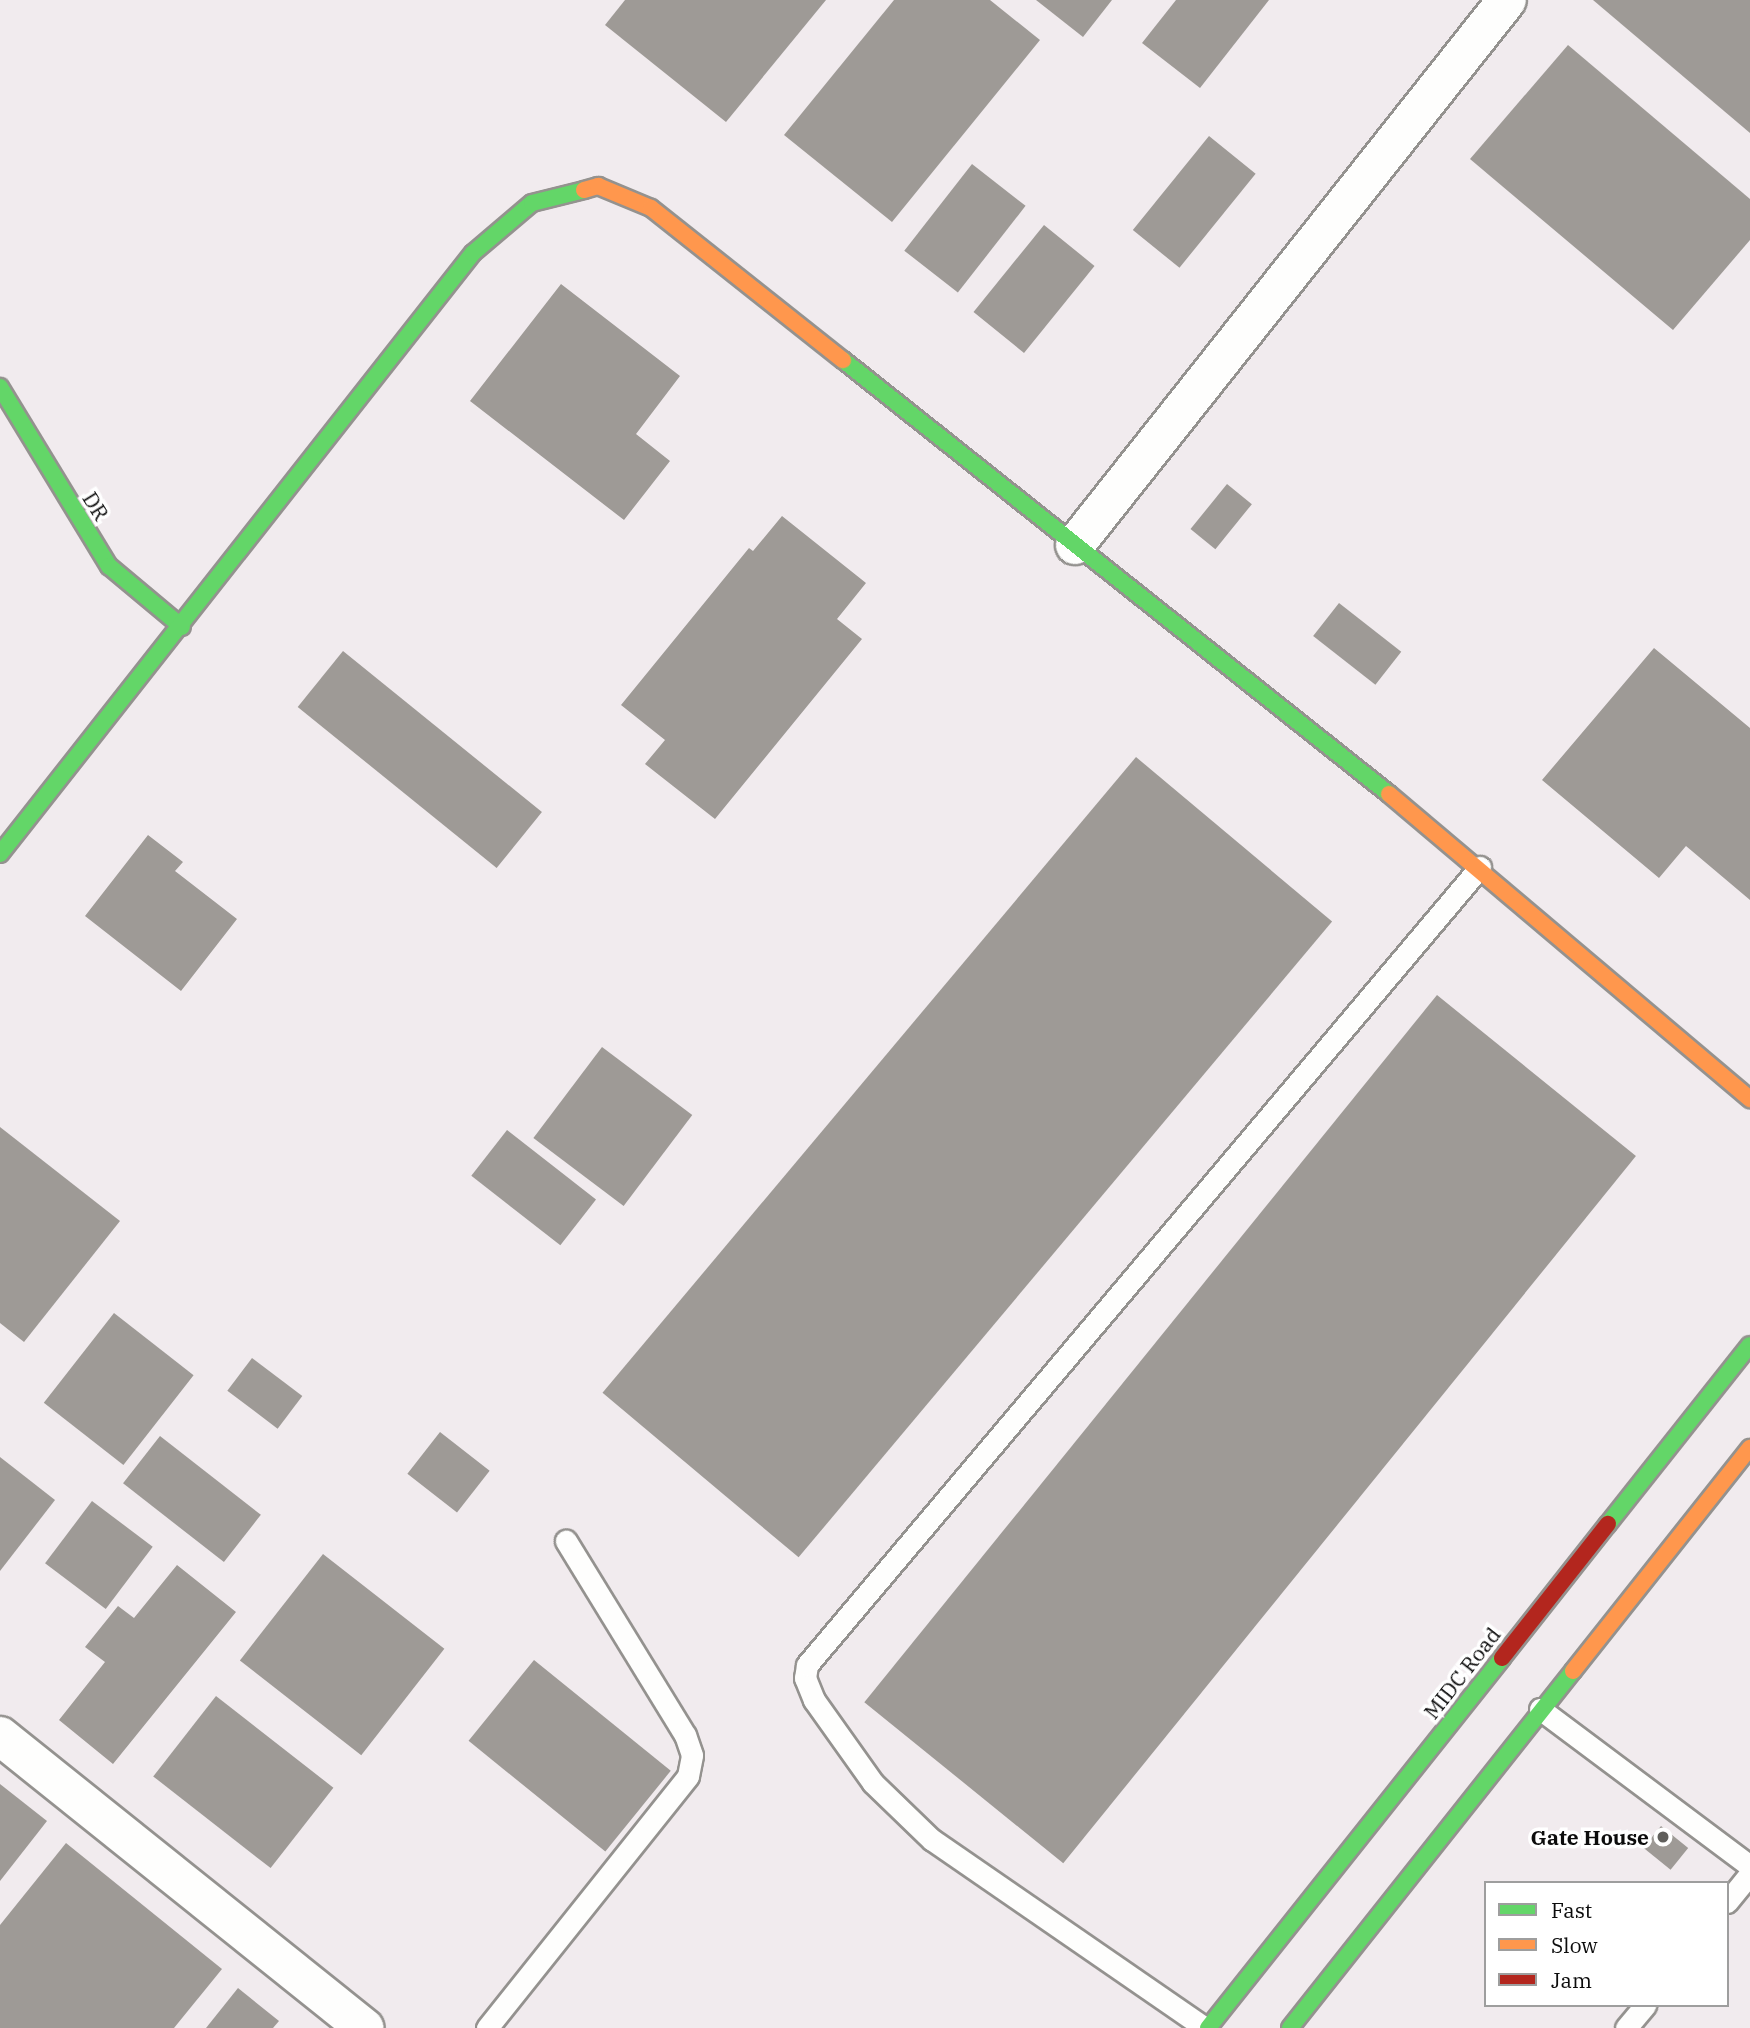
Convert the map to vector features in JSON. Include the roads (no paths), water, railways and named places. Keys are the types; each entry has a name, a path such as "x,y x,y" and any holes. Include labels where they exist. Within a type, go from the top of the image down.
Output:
{"street":[{"path":"1074,545 1507,0"},
{"path":"0,854 182,627 473,253 532,203 598,186 651,208 1480,867 1750,1099"},
{"name":"DR","path":"0,387 109,566 182,627"},
{"name":"MIDC Road","path":"1206,2028 1750,1345"},
{"path":"1290,2028 1750,1448"},
{"path":"0,1735 364,2028"}],"lane":[{"path":"1206,2028 932,1840 873,1783 814,1700 805,1678 807,1665 1480,867"},
{"path":"487,2028 688,1776 692,1755 685,1735 566,1541"},
{"path":"1541,1709 1750,1866"},
{"path":"1729,1900 1750,1874"},
{"path":"1626,2028 1642,2007"}],"place":[{"name":"Gate House","path":"1663,1837"}]}
